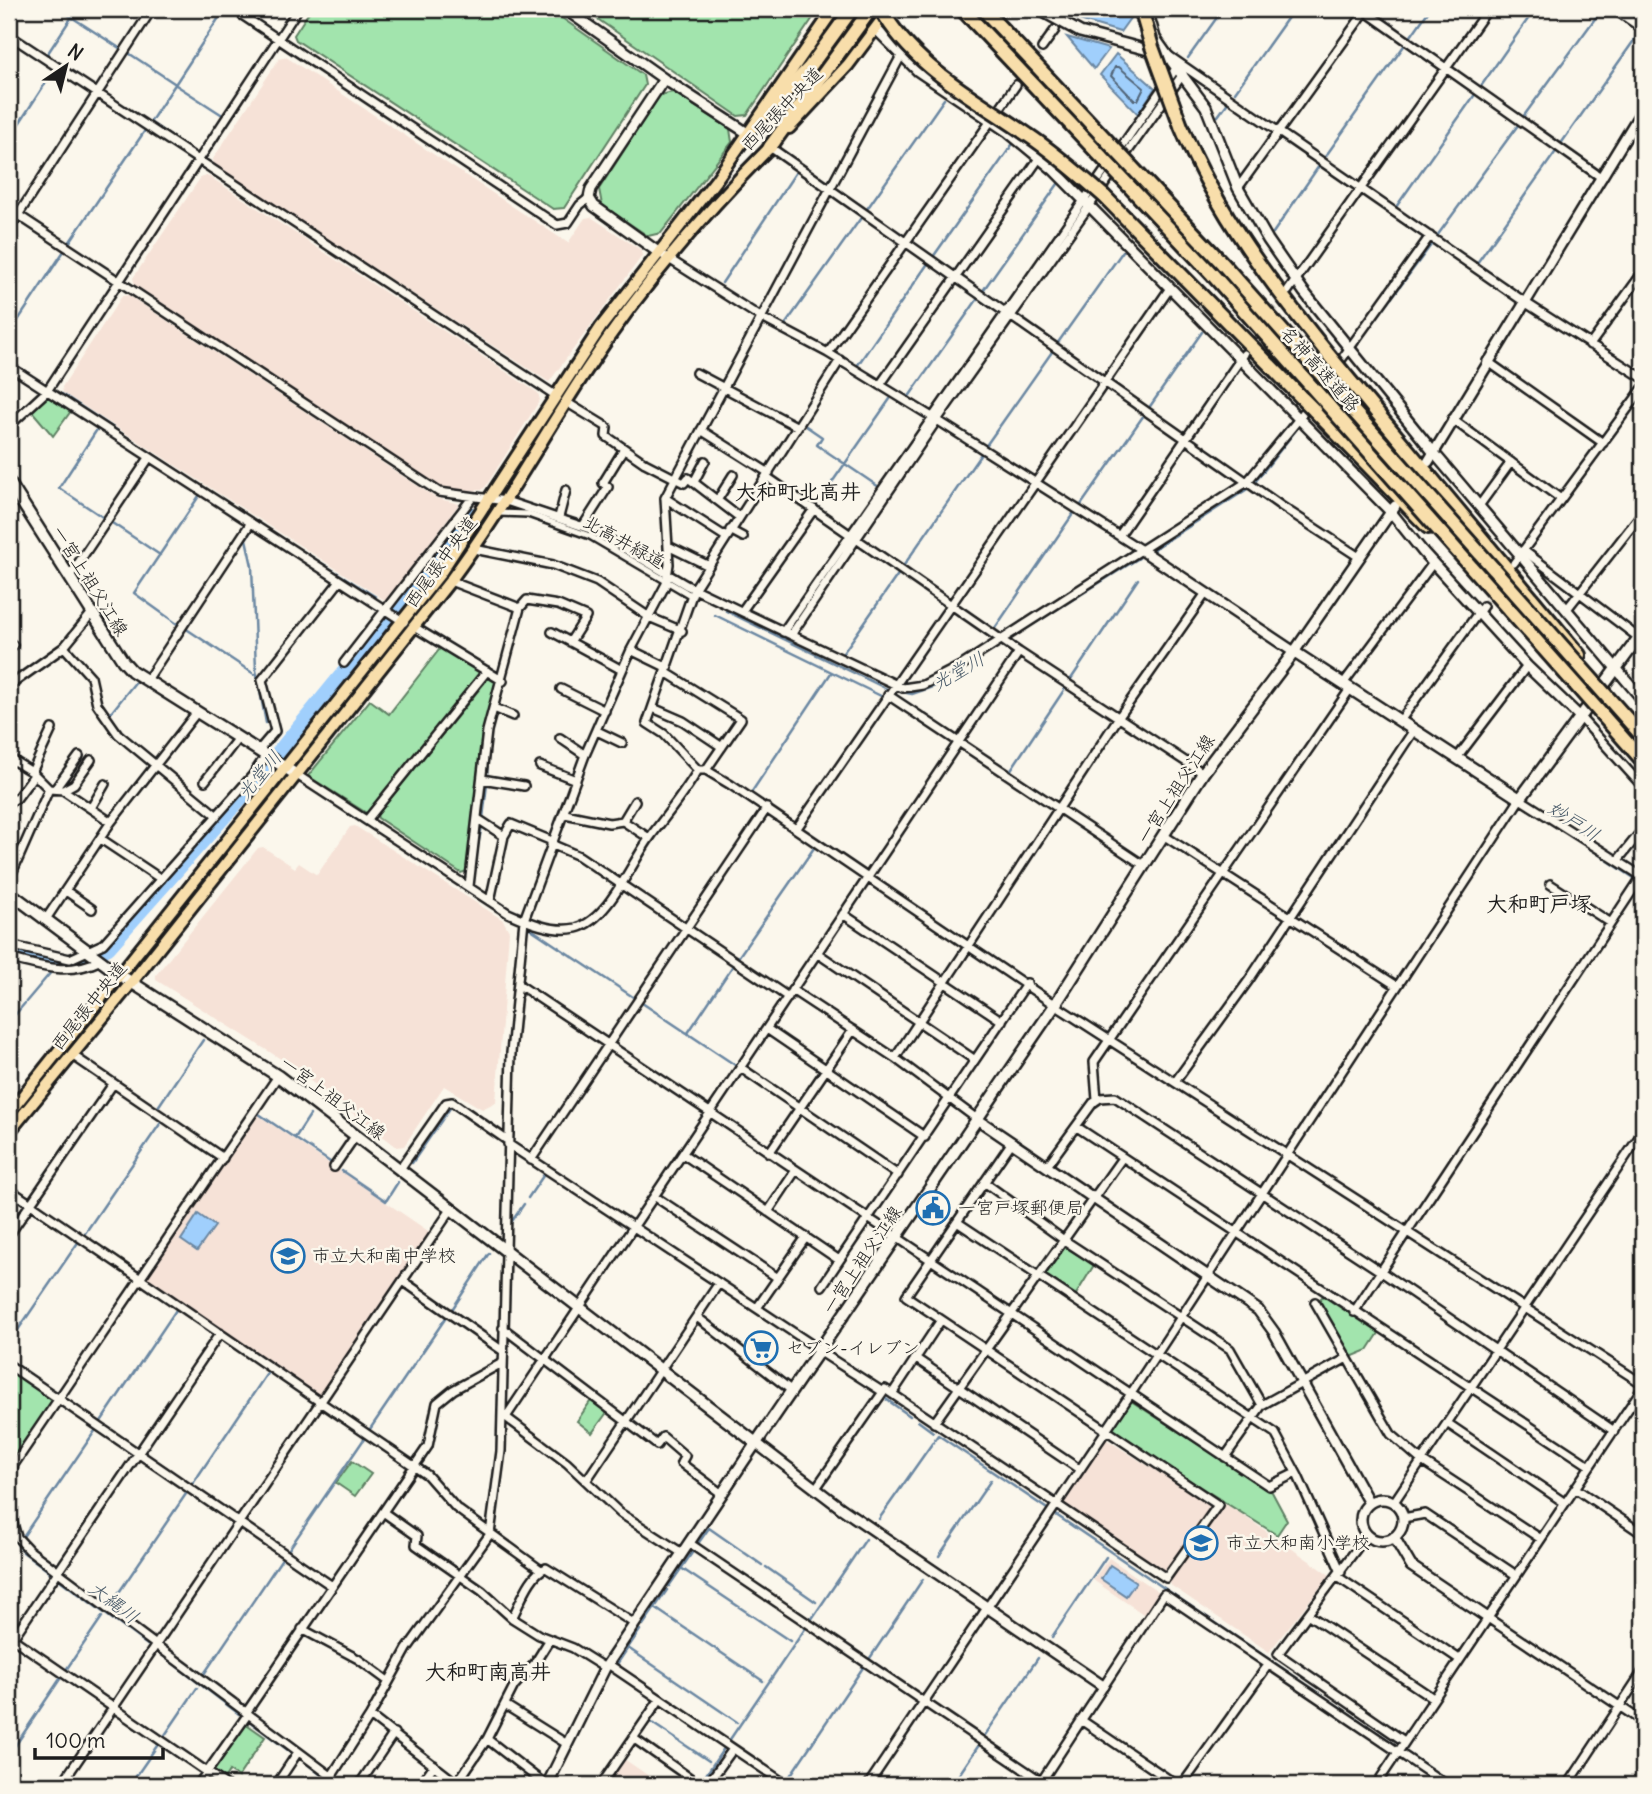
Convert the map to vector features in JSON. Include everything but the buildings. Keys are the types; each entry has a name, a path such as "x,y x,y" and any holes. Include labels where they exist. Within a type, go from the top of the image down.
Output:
{"highway":[{"path":"762,116 809,68 852,9"},
{"path":"770,147 870,9"},
{"path":"881,9 904,43 928,66 1045,146 1104,196 1440,539 1643,768"},
{"name":"名神高速道路","path":"962,9 1220,284 1643,761"},
{"name":"名神高速道路","path":"983,9 1197,236 1643,737"},
{"path":"1141,9 1158,66 1181,126 1212,190 1244,244 1332,359 1643,729"}],"main road":[{"name":"西尾張中央道","path":"9,1132 298,775 457,550 601,327 749,134 834,9"},
{"name":"西尾張中央道","path":"9,1113 282,766 405,622 450,581 506,501 609,337 669,258 829,87 890,9"},
{"name":"一宮上祖父江線","path":"9,482 122,661 147,680 298,775"},
{"path":"1294,652 1520,799 1579,716 1642,636"},
{"name":"一宮上祖父江線","path":"9,892 120,975 278,1076 756,1443 1055,1005 1203,773 1294,652"}],"street":[{"path":"9,229 152,9"},
{"path":"233,9 557,225 568,223 579,205 589,198"},
{"path":"9,426 47,391 298,9"},
{"path":"565,9 664,79 749,134"},
{"path":"1038,9 1080,32 1167,55 1281,131 1526,303 1643,377"},
{"path":"1064,16 1069,9"},
{"path":"1147,9 1155,38 1206,107 1238,188 1296,280 1519,556 1643,700"},
{"path":"1288,291 1488,9"},
{"path":"1615,9 1643,29"},
{"path":"1238,188 1365,10 1602,178"},
{"path":"876,29 936,85 1040,157 1087,203 1242,357 1298,420 1393,509 1433,564 1481,609 1527,666 1579,716 1643,786"},
{"path":"1042,48 1055,30"},
{"path":"9,48 12,37 555,395"},
{"path":"329,1780 370,1716 407,1649 490,1534 504,1415 502,1363 508,1143 524,920 585,755 631,650 668,579 664,498 902,54"},
{"path":"787,634 934,418 1180,71"},
{"path":"664,79 591,190 589,198 593,206 762,318 840,360 1035,482 1294,652 1393,509"},
{"path":"828,353 1016,85"},
{"path":"1428,462 1487,361 1526,303 1643,109"},
{"path":"770,147 1247,482 1359,557"},
{"path":"880,385 1040,157"},
{"path":"9,209 439,492 506,501 583,526 693,593 742,611 787,634 891,690 958,741 1145,866"},
{"path":"891,690 923,685 962,665 1247,482 1298,420 1430,236"},
{"path":"1590,345 1643,272"},
{"path":"797,828 1171,288"},
{"path":"1119,536 1242,357"},
{"path":"840,360 796,426 768,475 707,565 693,593 682,631 647,723 664,734 702,770 797,828 1027,983 1055,1005 1111,1038 1643,1386 1376,1785"},
{"path":"1487,361 1603,443"},
{"path":"9,366 339,582 503,681"},
{"path":"696,373 796,426"},
{"path":"1519,556 1643,388"},
{"path":"566,402 607,427 606,436 624,449 684,483 688,478 739,517"},
{"path":"1452,419 1561,499"},
{"path":"701,430 951,606 1203,773"},
{"path":"583,526 608,487 603,483 624,449"},
{"path":"69,577 149,458"},
{"path":"685,461 703,465 694,482"},
{"path":"1479,506 1511,462"},
{"path":"718,499 733,475"},
{"path":"559,517 566,490"},
{"path":"344,663 387,611 472,498"},
{"path":"664,498 728,534 743,537"},
{"path":"742,611 814,509"},
{"path":"1567,609 1643,512"},
{"name":"北高井緑道","path":"498,513 528,514 590,536 668,579"},
{"path":"147,680 250,524"},
{"path":"668,546 707,565"},
{"path":"474,549 553,565 597,582 649,617 682,631"},
{"path":"1519,556 1580,593 1642,636"},
{"path":"1097,1101 1093,1069 1111,1038 1347,686 1433,564"},
{"path":"450,581 520,608"},
{"path":"9,958 63,970 79,969 95,956 252,776 275,731 262,680 339,582"},
{"path":"895,1058 1119,717 1206,593"},
{"path":"469,886 487,731 503,681 520,608 527,600 558,605 586,617 570,642"},
{"path":"1400,721 1481,609"},
{"path":"9,694 11,682 64,648 91,614"},
{"path":"552,632 622,670"},
{"path":"9,642 13,645 9,650"},
{"path":"64,648 91,677 97,704 118,734 216,815"},
{"path":"298,775 524,920 550,928 578,928 600,911 620,887 649,838 741,719 667,670 631,650"},
{"path":"504,1415 545,1359 1019,652"},
{"path":"1457,758 1527,666"},
{"path":"368,820 486,671"},
{"path":"561,689 605,710"},
{"path":"494,708 513,716"},
{"path":"653,708 683,721 722,747"},
{"path":"46,919 111,822 197,712"},
{"path":"10,802 17,798 33,773 52,729"},
{"path":"1175,1082 1290,918 1414,730"},
{"path":"597,731 622,743"},
{"path":"205,781 238,738"},
{"path":"560,738 585,755"},
{"path":"9,880 13,858 79,756"},
{"path":"9,758 111,822"},
{"path":"56,789 74,784 90,760"},
{"path":"540,766 576,779"},
{"path":"482,779 524,786"},
{"path":"91,808 106,784"},
{"path":"868,1785 1130,1395 1520,799 1618,860 1641,879 1405,1231 1354,1312"},
{"path":"623,821 635,801"},
{"path":"531,1160 766,808"},
{"path":"565,814 609,823 623,821 649,838"},
{"path":"478,819 504,836"},
{"path":"491,901 504,836 511,824 579,856 620,887 634,892 687,929 895,1058 977,1119 1251,1304 1266,1319 1369,1503"},
{"path":"1618,860 1643,830"},
{"path":"1163,835 1397,986"},
{"path":"101,839 161,879"},
{"path":"1550,884 1611,923"},
{"path":"66,891 92,909"},
{"path":"843,914 1002,1021"},
{"path":"9,945 69,959 95,956"},
{"path":"817,953 975,1060"},
{"path":"822,1286 1027,983"},
{"path":"518,984 1269,1486 1296,1473"},
{"path":"766,1029 925,1137"},
{"path":"769,1153 853,1030"},
{"path":"72,1055 223,1158"},
{"path":"740,1068 898,1175"},
{"path":"9,1472 278,1076"},
{"path":"9,1234 113,1084"},
{"path":"1047,1166 1097,1101 1115,1097 1380,1271 1614,1431"},
{"path":"400,1169 446,1103 452,1102 531,1160 934,1423 1053,1510 1166,1578 1218,1505 906,1296 1012,1142"},
{"path":"1077,1127 1590,1466"},
{"path":"1394,1502 1643,1131"},
{"path":"334,1167 356,1135"},
{"path":"683,1154 839,1260"},
{"path":"934,1423 1122,1158"},
{"path":"768,1212 796,1170"},
{"path":"985,1182 1064,1240 1235,1354 1262,1405"},
{"path":"9,1189 427,1475 456,1508 541,1570"},
{"path":"654,1196 778,1278"},
{"path":"61,1785 452,1209"},
{"path":"957,1222 1155,1356 1275,1433 1296,1473 1339,1574 1459,1659"},
{"path":"757,1308 806,1237"},
{"path":"403,1281 503,1351"},
{"path":"586,1480 719,1283"},
{"path":"1315,1302 1391,1434 1422,1461 1541,1539"},
{"path":"697,1317 792,1391"},
{"path":"816,1489 915,1359 941,1320"},
{"path":"503,1328 657,1445 663,1437 685,1456 681,1463 722,1494"},
{"path":"220,1333 10,1640 226,1785"},
{"path":"1225,1457 1262,1405 1347,1358"},
{"path":"915,1359 1079,1469"},
{"path":"198,1785 428,1446 437,1403 453,1390 502,1363"},
{"path":"9,1365 332,1586"},
{"path":"504,1415 586,1480 620,1513 682,1553"},
{"path":"1447,1423 1565,1503"},
{"path":"486,1739 547,1785 607,1666 756,1443 816,1489 1104,1686"},
{"path":"1575,1488 1643,1534"},
{"path":"1381,1498 1394,1502 1404,1518 1401,1529 1394,1537 1380,1541 1367,1535 1361,1515 1369,1503 1381,1498"},
{"path":"9,1510 17,1537 58,1572 298,1752 337,1785"},
{"path":"383,1512 417,1536 416,1545 461,1575 512,1618 607,1666 787,1785"},
{"path":"1404,1518 1425,1514 1516,1575"},
{"path":"1367,1535 1278,1654 1447,1785"},
{"path":"1394,1537 1411,1566 1643,1722"},
{"path":"689,1543 1040,1783 1164,1594 1268,1665 1401,1747"},
{"path":"512,1618 541,1570 547,1568 635,1624"},
{"path":"1309,1615 1433,1698"},
{"path":"302,1629 358,1659 388,1681"},
{"path":"370,1716 458,1784 519,1679 535,1663 550,1639"},
{"path":"1182,1785 1268,1665"},
{"path":"1568,1785 1643,1671"},
{"path":"601,1785 660,1699"},
{"path":"505,1705 567,1744"},
{"path":"1082,1720 1177,1785"},
{"path":"359,1785 394,1733"},
{"path":"633,1738 697,1783"},
{"path":"711,1784 729,1746"},
{"path":"276,1785 298,1752"},
{"path":"420,1785 434,1765"}],"shaded area":[{"path":"286,57 568,243 585,218 591,217 641,250 642,256 549,382 214,165 213,159 279,59"},
{"path":"207,175 538,393 540,400 482,490 442,488 135,285 133,278 201,177"},
{"path":"128,295 436,498 459,504 386,601 63,393 62,387 122,296"},
{"path":"355,826 503,920 509,931 496,1102 482,1109 444,1086 404,1146 397,1147 284,1061 156,980 156,975 258,848 263,847 295,868 299,863 317,875 350,827"},
{"name":"市立大和南中学校","path":"258,1115 431,1233 321,1396 317,1397 145,1279"},
{"name":"市立大和南小学校","path":"1104,1438 1218,1510 1225,1503 1330,1575 1269,1652 1169,1584 1172,1578 1062,1504"},
{"path":"1109,1558 1162,1594 1146,1616 1093,1580"},
{"path":"624,1759 662,1785 606,1785"}],"green space":[{"path":"311,9 549,9 643,75 645,85 564,208 553,209 296,40 294,35"},
{"path":"583,9 819,9 747,115 738,116"},
{"path":"673,92 730,129 732,142 661,233 648,236 602,205 599,189 660,95"},
{"path":"46,396 71,411 53,436 31,410"},
{"path":"442,646 482,671 368,814 308,776 370,700 389,714"},
{"path":"490,676 497,683 482,732 467,871 461,873 377,815"},
{"path":"1065,1247 1094,1265 1075,1296 1045,1276"},
{"path":"1323,1296 1379,1333 1368,1350 1351,1357 1318,1301"},
{"path":"9,1369 54,1400 9,1467"},
{"path":"592,1399 608,1411 592,1433 577,1421"},
{"path":"1131,1401 1272,1492 1287,1520 1277,1535 1111,1431"},
{"path":"352,1461 371,1474 355,1496 336,1483"},
{"path":"245,1723 265,1737 238,1777 229,1771 224,1779 213,1770"}],"water":[{"path":"1075,9 1132,9 1133,14 1120,32 1069,17"},
{"path":"1067,37 1109,49 1094,69"},
{"path":"1116,54 1155,88 1138,114 1100,75"},
{"path":"198,1214 215,1226 197,1251 181,1240"},
{"path":"1110,1565 1136,1582 1126,1596 1101,1579"}],"waterway":[{"path":"59,9 121,49"},
{"path":"46,56 77,9"},
{"path":"1188,58 1223,9"},
{"path":"1235,92 1294,9"},
{"path":"1409,39 1430,9"},
{"path":"1479,89 1535,9"},
{"path":"1523,117 1602,9"},
{"path":"149,124 224,10"},
{"path":"1560,145 1640,32"},
{"path":"1325,157 1406,43"},
{"path":"127,52 174,83"},
{"path":"9,139 54,70 42,62"},
{"path":"176,85 224,116"},
{"path":"1138,129 1163,93"},
{"path":"1396,207 1476,93"},
{"path":"867,209 944,99"},
{"path":"1218,116 1229,101"},
{"path":"150,122 195,153"},
{"path":"1437,236 1518,125"},
{"path":"69,243 146,129"},
{"path":"933,257 1012,145"},
{"path":"1477,263 1557,150"},
{"path":"1273,233 1321,163"},
{"path":"722,283 798,169"},
{"path":"1100,183 1106,174"},
{"path":"982,292 1058,184"},
{"path":"785,325 863,215"},
{"path":"1358,343 1431,245"},
{"path":"9,334 64,251"},
{"path":"1057,344 1123,251"},
{"path":"857,366 929,262"},
{"path":"908,398 979,297"},
{"path":"1081,505 1202,332"},
{"path":"985,447 1054,349"},
{"path":"9,362 43,384"},
{"path":"62,394 247,516"},
{"path":"819,501 890,399"},
{"path":"803,424 822,437 817,445 879,487 924,423"},
{"path":"98,428 59,488 104,518"},
{"path":"1255,482 1296,430"},
{"path":"902,568 981,454"},
{"path":"1154,549 1249,488"},
{"path":"180,626 134,593 199,496"},
{"name":"光堂川","path":"9,951 72,965 108,947 263,772 375,635 468,513"},
{"path":"993,631 1073,514"},
{"path":"109,521 160,555"},
{"path":"251,531 246,539 252,566 256,670 266,723"},
{"path":"288,542 376,597"},
{"name":"光堂川","path":"726,611 887,689 912,694 935,686 1139,558"},
{"path":"790,630 838,560"},
{"path":"841,656 899,573"},
{"path":"1069,682 1138,579"},
{"path":"715,615 883,697"},
{"path":"185,628 257,676"},
{"path":"751,793 831,673"},
{"path":"110,714 137,680"},
{"path":"498,706 505,681"},
{"path":"1010,771 1066,687"},
{"path":"487,775 489,743"},
{"path":"483,818 487,784"},
{"name":"妙戸川","path":"1547,820 1643,884"},
{"path":"475,860 482,826"},
{"path":"737,959 816,845"},
{"path":"528,927 636,999"},
{"path":"688,1033 734,964"},
{"path":"9,1022 52,971"},
{"path":"642,1003 738,1067"},
{"path":"156,1110 203,1040"},
{"path":"40,1182 108,1084"},
{"path":"412,1163 450,1108"},
{"path":"259,1114 330,1162"},
{"path":"295,1138 310,1115"},
{"path":"83,1236 162,1121"},
{"path":"342,1171 386,1201 398,1182"},
{"path":"528,1198 545,1173"},
{"path":"510,1224 524,1204"},
{"path":"9,1229 24,1207"},
{"path":"9,1343 79,1241"},
{"path":"451,1311 489,1253"},
{"path":"100,1423 176,1310"},
{"path":"368,1432 447,1316"},
{"path":"192,1485 268,1372"},
{"path":"883,1397 910,1416"},
{"path":"918,1421 933,1432"},
{"path":"22,1538 97,1428"},
{"path":"879,1519 938,1435 1455,1785"},
{"path":"287,1552 364,1439"},
{"path":"939,1556 991,1480"},
{"path":"1582,1488 1643,1530"},
{"path":"111,1604 188,1491"},
{"path":"697,1545 709,1528 762,1565"},
{"name":"大縄川","path":"9,1533 23,1552 51,1573"},
{"path":"699,1785 866,1539"},
{"path":"669,1586 694,1550"},
{"path":"204,1674 283,1557"},
{"path":"1052,1637 1106,1557"},
{"path":"766,1567 816,1602"},
{"path":"681,1568 790,1641"},
{"path":"868,1661 923,1579"},
{"name":"大縄川","path":"60,1580 150,1647"},
{"path":"643,1625 667,1590"},
{"path":"655,1608 763,1681"},
{"path":"66,1670 102,1617"},
{"path":"617,1664 640,1630"},
{"path":"628,1648 737,1722"},
{"name":"大縄川","path":"158,1652 239,1714"},
{"path":"983,1738 1038,1658"},
{"path":"788,1779 864,1666"},
{"path":"9,1755 62,1676"},
{"path":"163,1738 197,1688"},
{"name":"大縄川","path":"249,1721 293,1754"},
{"path":"649,1721 709,1761"},
{"path":"130,1785 159,1743"},
{"path":"952,1785 979,1745"},
{"name":"大縄川","path":"300,1758 326,1779"},
{"path":"271,1785 279,1774"}],"tunnel":[{"path":"1016,85 1042,48"},
{"path":"1248,348 1283,297"},
{"path":"1483,606 1503,577"}],"place":[{"name":"一宮戸塚郵便局","path":"933,1208"},
{"name":"市立大和南中学校","path":"288,1256"},
{"name":"セブン-イレブン","path":"761,1348"},
{"name":"市立大和南小学校","path":"1201,1543"}],"district":[{"name":"大和町北高井","path":"798,492"},
{"name":"大和町戸塚","path":"1539,904"},
{"name":"大和町南高井","path":"488,1672"}]}
